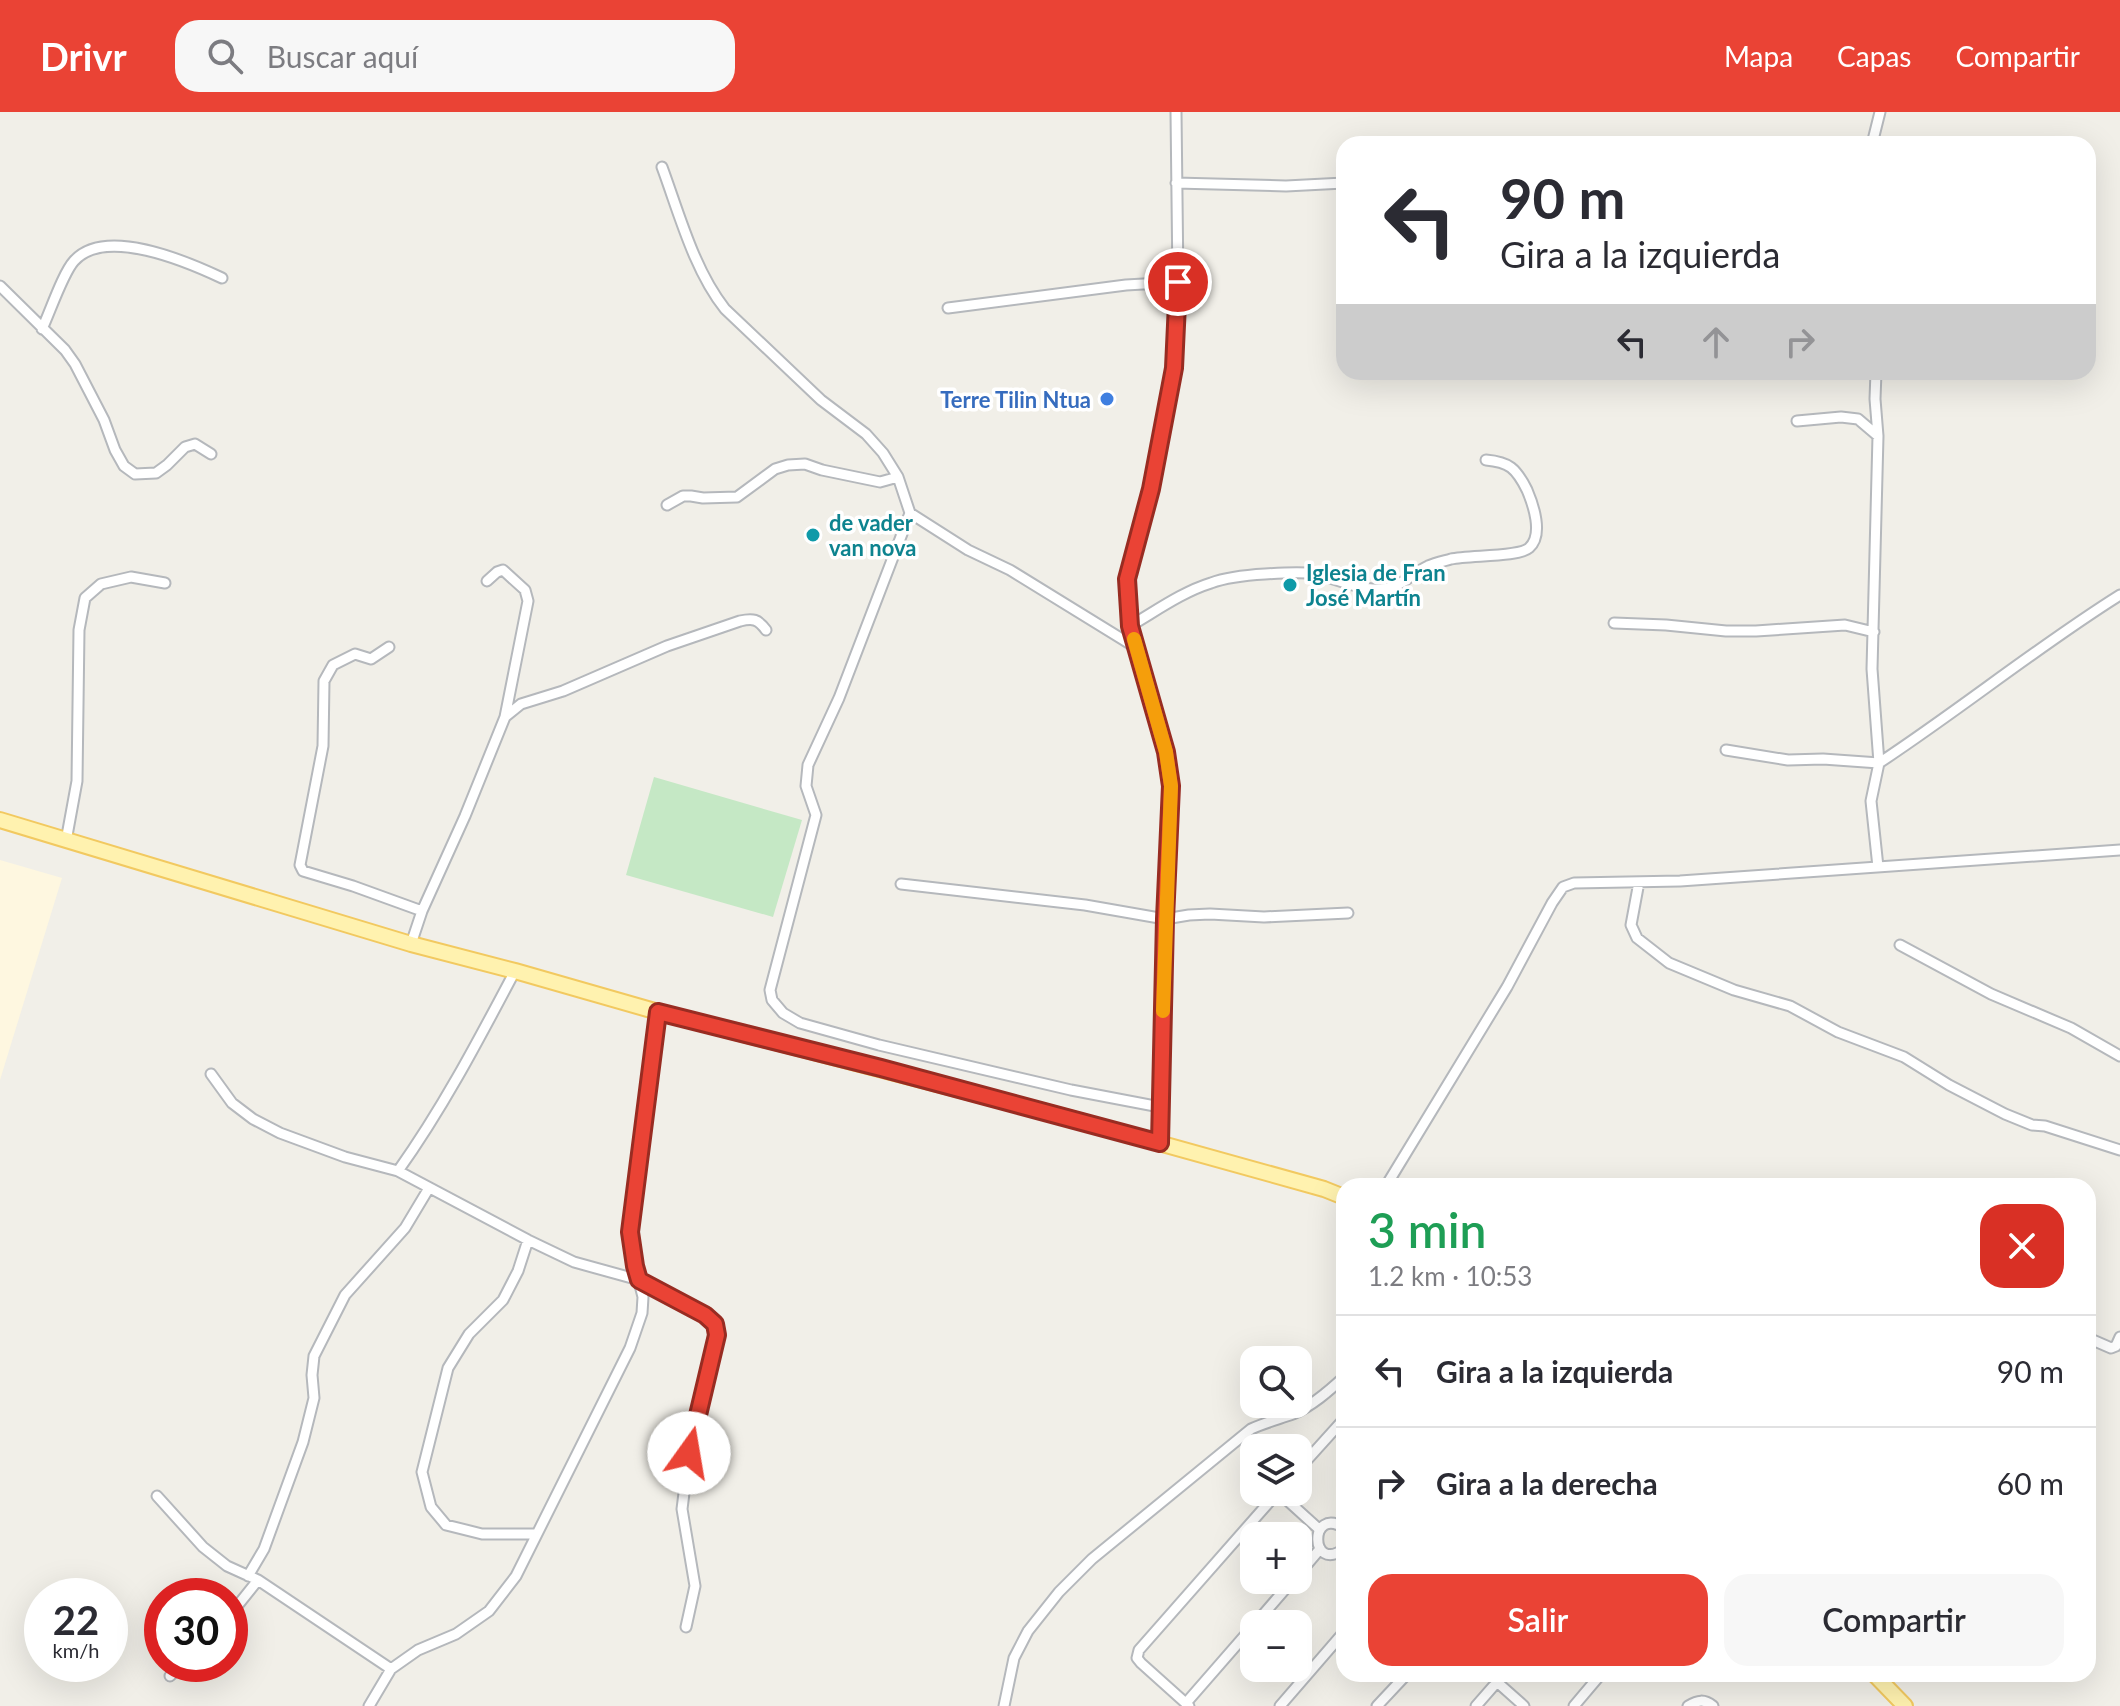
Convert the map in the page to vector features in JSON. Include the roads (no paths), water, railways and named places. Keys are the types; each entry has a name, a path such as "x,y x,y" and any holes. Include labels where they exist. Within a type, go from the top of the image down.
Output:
{"main road":[{"path":"0,820 411,944 1160,1143 1336,1194"},
{"path":"1882,1682 1905,1706"}],"street":[{"path":"1160,1143 1171,786 1166,752 1130,626 1127,579 1151,489 1174,368 1178,282 1176,112"},
{"path":"1874,136 1880,112"},
{"path":"662,167 712,293 821,400 866,434 898,477 910,513 1135,647"},
{"path":"1176,183 1286,186 1336,183"},
{"path":"42,329 71,264 81,253 110,246 143,249 184,261 222,278"},
{"path":"948,308 1126,285 1178,282"},
{"path":"0,286 65,350 75,364 124,466 135,474 156,473 185,447 195,444 211,454"},
{"path":"1876,380 1878,436 1872,669 1879,763 1871,801 1878,867"},
{"path":"1797,421 1841,417 1858,419 1878,436"},
{"path":"1130,626 1213,582 1264,574 1308,573 1373,589 1386,588 1401,585 1428,566 1456,558 1519,553 1529,548 1535,538 1536,523 1531,500 1515,471 1503,462 1486,460"},
{"path":"667,505 683,496 737,497 775,469 788,465 805,464 880,482 898,477"},
{"path":"910,513 839,698 808,765 806,786 816,815 770,990 772,1000 783,1013 800,1023 879,1045 1071,1090 1160,1107"},
{"path":"411,944 422,911 505,717 528,601 525,590 503,570 487,581"},
{"path":"66,841 77,781 79,630 85,598 101,584 131,577 165,583"},
{"path":"1726,750 1788,760 1879,763 2120,595"},
{"path":"505,717 521,704 563,691 667,646 740,621 752,618 766,630"},
{"path":"1614,623 1726,631 1845,625 1874,632"},
{"path":"389,647 371,659 355,654 333,665 324,681 323,746 300,865 303,871 422,911"},
{"path":"1391,1178 1507,987 1563,887 1574,883 1639,882 2120,850"},
{"path":"1639,882 1631,925 1637,938 1669,963 1734,990 1790,1006 1838,1032 1904,1057 2005,1114 2032,1125 2045,1126 2120,1150"},
{"path":"901,884 1085,905 1165,919 1210,914 1264,917 1348,913"},
{"path":"1900,945 1991,994 2071,1028 2120,1056"},
{"path":"398,1171 465,1063 515,971"},
{"path":"369,1706 391,1669 418,1650 456,1634 489,1611 516,1576 630,1348 642,1313 643,1297 630,1232 658,1012"},
{"path":"211,1074 232,1103 253,1119 280,1133 345,1157 398,1171 574,1262 639,1280 705,1315 715,1324 717,1335 691,1441 682,1509 695,1586 686,1627"},
{"path":"248,1586 303,1442 314,1398 314,1356 345,1295 405,1228 429,1188"},
{"path":"528,1240 518,1271 503,1300 469,1334 448,1368 422,1472 431,1507 446,1525 482,1534 537,1534"},
{"path":"2096,1341 2111,1348 2116,1346 2120,1337"},
{"path":"1004,1706 1014,1658 1028,1631 1081,1570 1251,1429 1294,1413 1336,1384"},
{"path":"1312,1454 1336,1428"},
{"path":"157,1496 203,1547 227,1566 253,1578 391,1669"},
{"path":"1240,1641 1187,1705 1137,1658 1139,1650 1266,1506"},
{"path":"1293,1506 1320,1530"},
{"path":"1336,1525 1327,1524 1320,1530 1317,1540 1320,1549 1328,1554 1336,1553"},
{"path":"1312,1558 1320,1549"},
{"path":"1266,1610 1281,1594"},
{"path":"1280,1706 1336,1641"},
{"path":"1377,1706 1400,1682"},
{"path":"1476,1706 1497,1682"},
{"path":"1504,1682 1524,1706"},
{"path":"1574,1706 1594,1682"},
{"path":"1688,1706 1697,1701 1706,1701 1713,1706"}],"place":[{"name":"Terre Tilin Ntua","path":"1107,399"},
{"name":"de vader van nova","path":"813,535"},
{"name":"Iglesia de Fran José Martín","path":"1290,585"}]}
